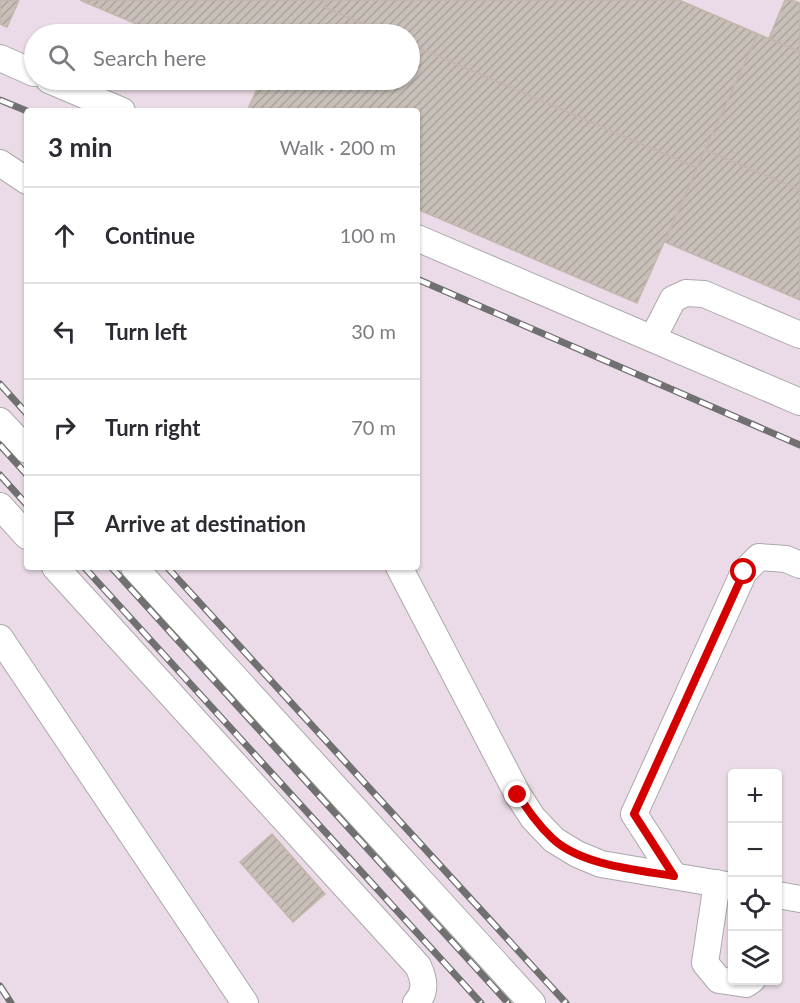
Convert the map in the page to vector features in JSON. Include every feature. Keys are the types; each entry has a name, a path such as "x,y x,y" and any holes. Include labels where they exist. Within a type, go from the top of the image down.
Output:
{"lane":[{"path":"0,58 24,69"},
{"path":"73,90 115,108"},
{"path":"0,163 24,179"},
{"path":"420,239 800,402"},
{"path":"653,338 673,299 686,293 704,294 800,335"},
{"path":"0,421 24,447"},
{"path":"0,506 24,533"},
{"path":"674,876 634,814 744,572 759,557 786,558 800,565"},
{"path":"59,570 418,966 424,987 421,998 416,1003"},
{"path":"137,570 532,1003"},
{"path":"401,570 518,795 533,818 554,840 577,854 601,864 725,885 705,963 719,980 728,981"},
{"path":"0,638 245,1003"},
{"path":"782,896 800,899"}],"shaded area":[{"path":"0,0 800,0 800,1003 0,1003"}],"building":[{"path":"0,0 19,0 7,27 0,24"},
{"path":"80,0 327,0 324,7 364,24 136,24"},
{"path":"327,0 679,0 758,34 697,168 420,48 420,24 364,24 324,7"},
{"path":"785,0 800,3 800,52 769,38"},
{"path":"758,34 800,52 800,190 705,150"},
{"path":"420,48 697,168 637,303 420,210 420,108 248,108 256,90 420,90"},
{"path":"705,150 800,190 800,300 665,242"},
{"path":"272,834 325,894 293,922 240,862"}],"railway":[{"path":"0,100 24,110"},
{"path":"420,280 800,445"},
{"path":"0,384 24,411"},
{"path":"0,445 24,472"},
{"path":"0,475 24,502"},
{"path":"87,570 481,1003"},
{"path":"114,570 508,1003"},
{"path":"170,570 566,1003"},
{"path":"0,986 11,1003"}],"route":[{"path":"518,795 533,818 554,840 577,854 601,864 674,876 634,814 744,572"}]}
